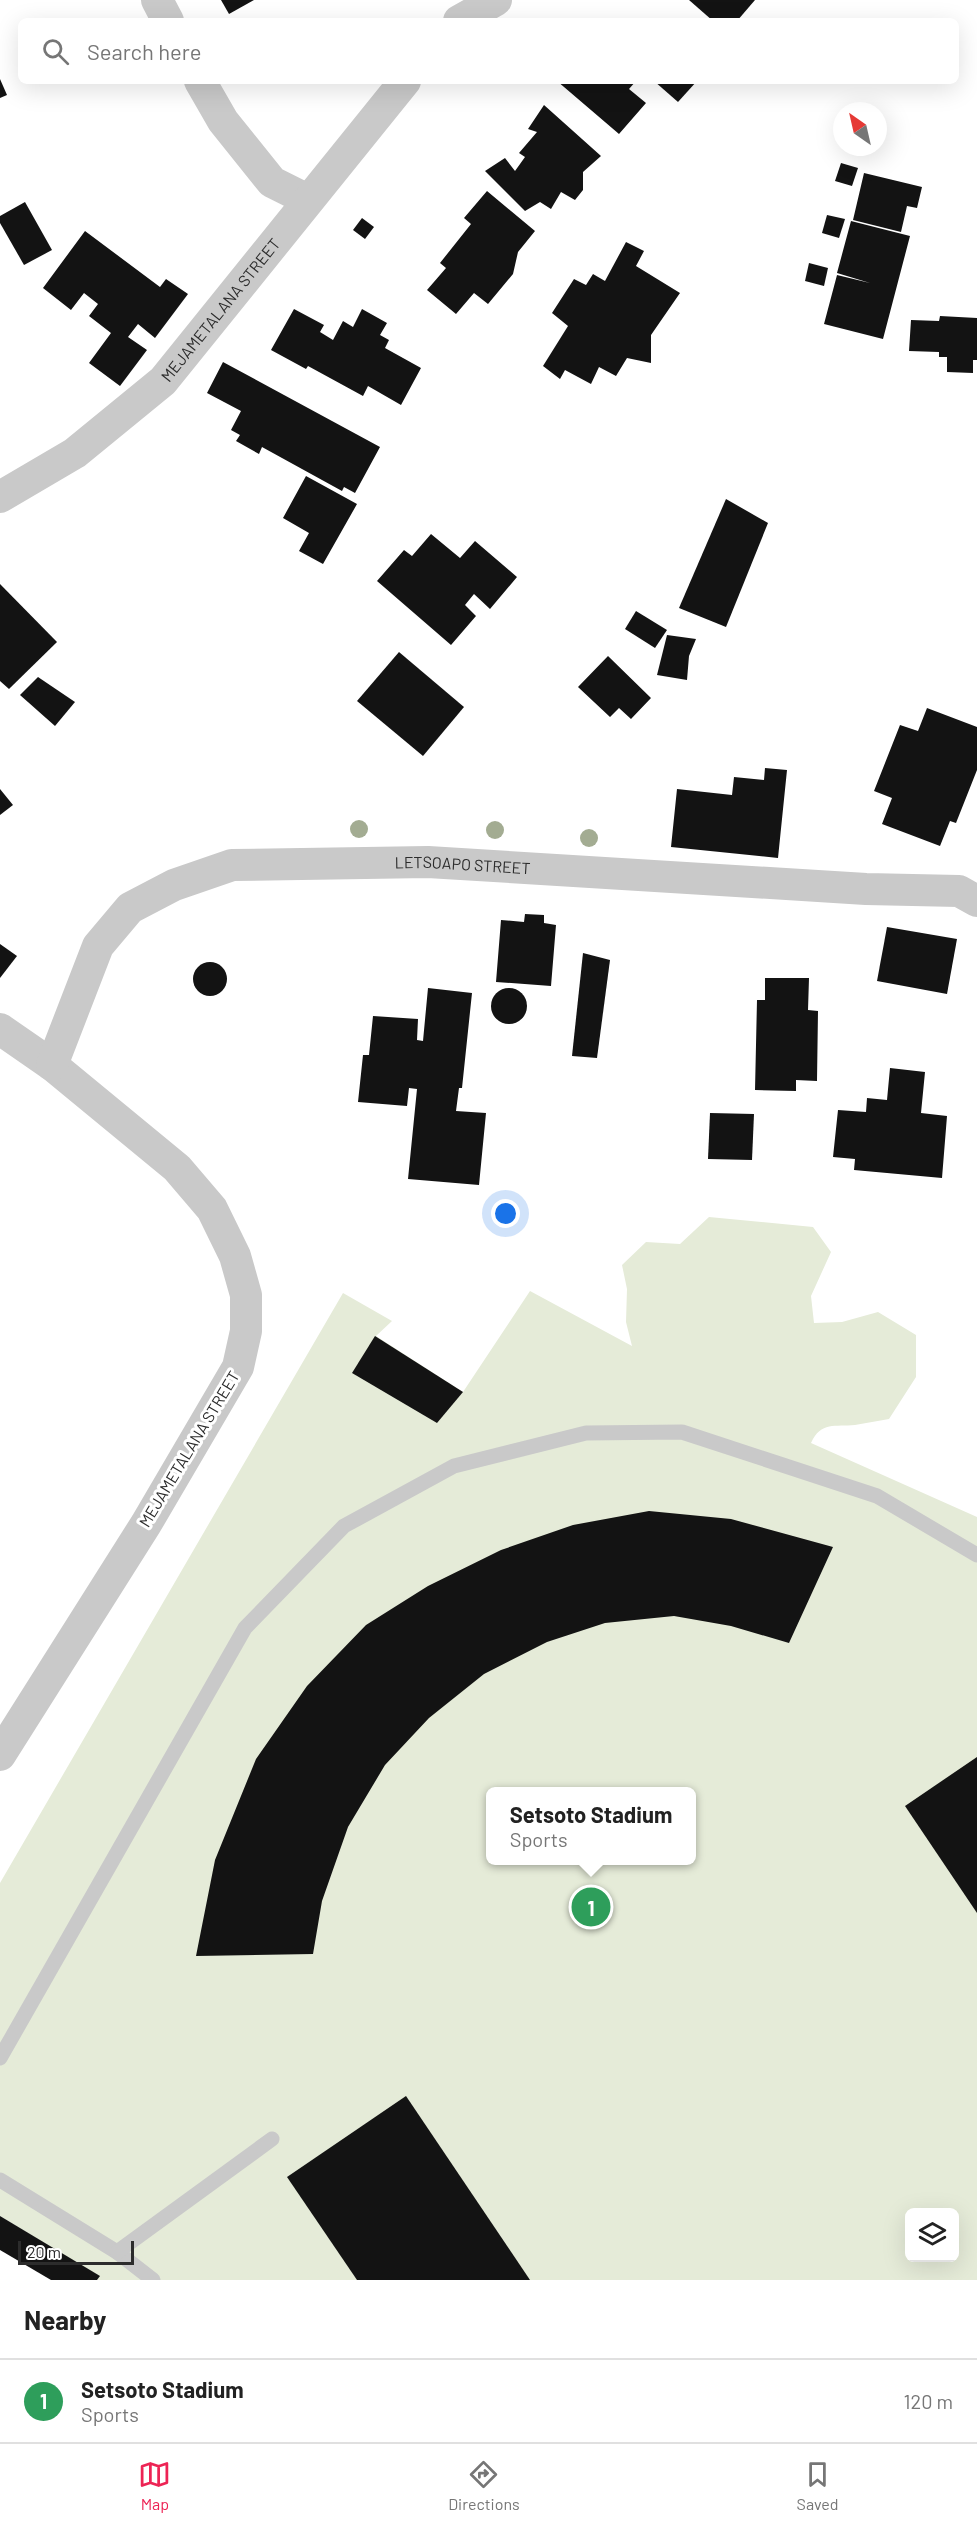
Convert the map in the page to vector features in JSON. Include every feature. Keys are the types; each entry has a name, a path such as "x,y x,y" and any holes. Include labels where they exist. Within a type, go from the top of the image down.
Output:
{"street":[{"path":"157,0 166,18"},
{"path":"464,18 496,0"},
{"path":"202,84 223,121 272,182 308,200"},
{"name":"MEJAMETALANA STREET","path":"0,497 75,453 163,381 403,84"},
{"name":"LETSOAPO STREET","path":"52,1065 98,946 130,908 174,885 232,866 428,862 866,889 959,891 977,902"},
{"name":"MEJAMETALANA STREET","path":"0,1029 52,1065 177,1168 212,1209 235,1256 243,1285 246,1330 238,1367 146,1524 0,1755"}],"lane":[{"path":"0,2058 245,1628 344,1526 454,1466 586,1433 682,1432 877,1496 977,1555"},
{"path":"117,2252 272,2139"},
{"path":"0,2180 117,2252 153,2280"}],"green space":[{"path":"709,1217 813,1227 831,1252 811,1296 814,1323 842,1322 878,1312 916,1335 916,1377 889,1419 855,1425 829,1426 819,1431 811,1443 977,1517 977,2280 97,2280 99,2277 0,2216 0,1883 343,1293 392,1321 376,1336 463,1392 530,1291 632,1346 626,1322 627,1289 622,1265 646,1242 680,1244"}],"building":[{"path":"221,0 254,0 229,14"},
{"path":"689,0 755,0 740,18 710,18"},
{"path":"0,79 7,95 0,98"},
{"path":"561,84 633,84 629,89 646,103 619,134"},
{"path":"657,84 694,84 678,102"},
{"path":"544,105 601,156 583,172 583,190 575,200 561,192 551,209 540,202 525,211 485,171 505,158 515,171 525,157 519,153 537,132 528,129"},
{"path":"841,163 858,168 852,186 835,181"},
{"path":"864,173 922,187 917,208 907,206 901,232 853,220"},
{"path":"487,191 535,231 518,252 513,274 488,304 474,293 456,314 427,290 446,268 440,263 471,224 464,218"},
{"path":"25,202 52,250 24,265 0,223 0,216"},
{"path":"827,215 845,219 839,238 822,233"},
{"path":"362,218 374,227 365,239 353,230"},
{"path":"851,221 910,236 883,339 824,324 837,275 870,283 837,273"},
{"path":"85,231 160,287 166,279 188,294 155,338 138,324 128,337 147,350 120,386 89,363 111,333 89,316 98,304 84,293 71,310 43,288"},
{"path":"626,242 644,251 636,266 680,293 651,335 651,363 627,358 616,376 599,367 591,384 565,370 560,379 543,366 568,326 552,313 574,279 586,285 593,274 605,281"},
{"path":"809,263 828,268 824,286 805,281"},
{"path":"294,309 324,325 320,332 333,340 343,321 353,327 362,309 387,323 380,335 389,340 385,348 421,368 401,405 368,386 363,396 308,366 306,369 271,350"},
{"path":"940,316 977,318 977,360 973,360 973,373 947,372 947,357 939,357 939,352 909,351 911,320 939,321"},
{"path":"223,362 380,447 355,493 344,487 342,491 262,447 259,454 236,441 240,435 231,430 241,411 207,393"},
{"path":"306,476 357,504 323,564 299,551 309,533 283,518"},
{"path":"726,499 768,523 726,627 679,608"},
{"path":"431,534 460,558 475,541 517,577 490,609 474,594 465,605 476,616 451,645 377,581 404,550 412,556"},
{"path":"0,584 57,642 9,689 0,681"},
{"path":"636,611 667,630 655,648 625,629"},
{"path":"667,635 696,639 689,656 687,680 657,675"},
{"path":"399,652 464,707 423,756 357,701"},
{"path":"608,656 651,698 631,719 619,708 610,717 578,687"},
{"path":"38,677 75,702 55,726 20,695"},
{"path":"927,708 977,727 977,770 956,823 950,821 940,846 882,824 892,798 874,791 900,725 918,731"},
{"path":"765,768 787,770 778,858 671,847 677,789 732,795 734,777 764,780"},
{"path":"0,789 13,805 0,815"},
{"path":"525,914 544,915 544,923 556,925 551,986 496,982 501,920 524,922"},
{"path":"887,927 957,939 947,994 877,981"},
{"path":"0,944 17,956 0,978"},
{"path":"583,953 610,960 597,1058 572,1056"},
{"path":"210,962 222,967 227,979 222,991 210,996 198,991 193,979 198,967"},
{"path":"765,978 809,978 808,1010 818,1011 817,1081 796,1080 796,1091 755,1090 757,1000 765,1000"},
{"path":"428,988 472,993 462,1088 459,1088 456,1111 486,1113 479,1185 408,1179 417,1089 409,1088 407,1106 358,1102 363,1055 369,1055 373,1016 418,1019 417,1040 423,1041"},
{"path":"509,988 522,993 527,1006 522,1019 509,1024 496,1019 491,1006 496,993"},
{"path":"890,1068 925,1072 921,1113 947,1116 942,1178 854,1170 855,1159 833,1157 838,1110 866,1112 867,1098 887,1100"},
{"path":"710,1113 754,1114 752,1160 708,1159"},
{"path":"375,1336 463,1392 437,1423 352,1373"},
{"path":"649,1511 731,1519 833,1547 789,1643 731,1626 674,1616 605,1623 547,1642 484,1674 429,1718 385,1765 348,1827 322,1901 313,1954 196,1956 215,1860 256,1759 307,1686 366,1625 428,1586 501,1550 573,1525"},
{"path":"977,1757 977,1913 905,1806"},
{"path":"406,2096 530,2280 357,2280 287,2177"},
{"path":"0,2216 100,2276 97,2280 51,2280 0,2250"}],"place":[{"name":"Setsoto Stadium","path":"591,1907"}]}
